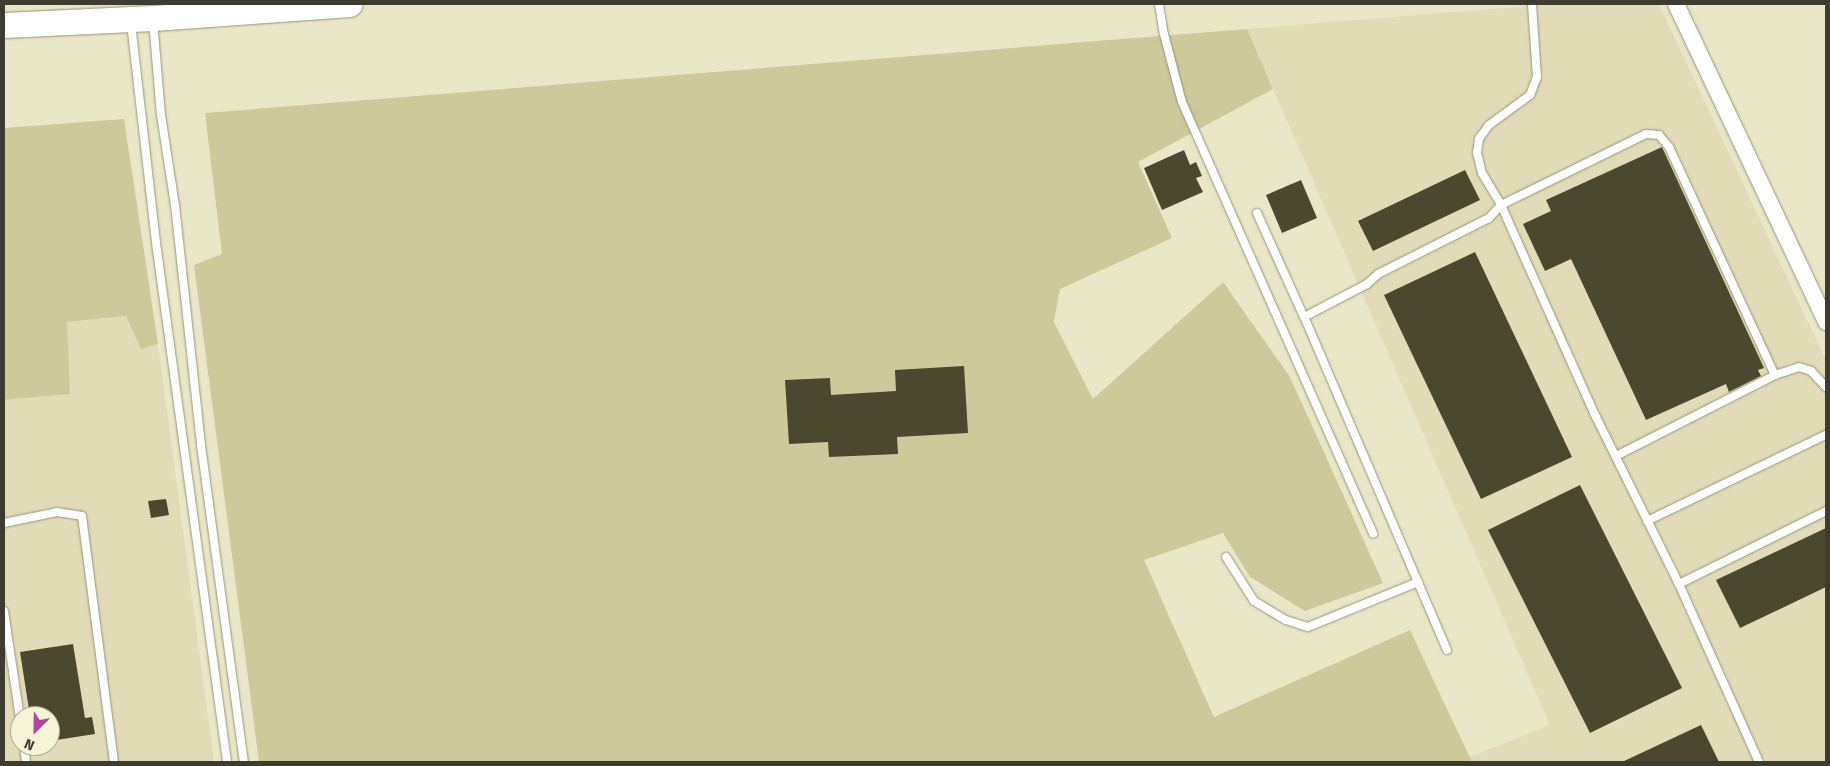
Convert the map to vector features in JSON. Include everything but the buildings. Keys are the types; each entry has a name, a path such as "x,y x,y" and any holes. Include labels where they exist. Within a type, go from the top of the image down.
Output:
{"main road":[{"path":"4,25 137,13 350,4"}],"street":[{"path":"1676,4 1826,322"}],"lane":[{"path":"1159,4 1164,34 1182,102 1373,534"},
{"path":"1532,4 1536,77 1530,95 1489,125 1479,139 1477,153 1482,173 1501,204 1616,456 1679,584 1759,762"},
{"path":"137,13 157,250 227,762"},
{"path":"137,13 161,115 175,205 200,445 244,762"},
{"path":"1304,317 1367,284 1378,274 1488,218 1501,204 1646,134 1659,135 1669,147 1775,375"},
{"path":"1257,213 1304,317 1447,650"},
{"path":"1616,456 1775,375 1799,368 1811,370 1826,388"},
{"path":"1647,521 1826,435"},
{"path":"1679,584 1826,511"},
{"path":"4,523 57,512 82,516 114,762"},
{"path":"1226,557 1254,601 1286,620 1308,627 1418,582"},
{"path":"4,611 18,706"}],"shaded area":[{"path":"1550,4 1659,4 1826,361 1826,762 1472,762 1470,757 1550,725 1247,29"},
{"path":"1247,29 1273,89 1138,162 1172,238 1060,289 1054,322 1093,399 1223,282 1290,377 1383,583 1305,611 1250,577 1223,533 1144,560 1214,717 1410,630 1472,762 259,762 194,265 222,254 205,113"},
{"path":"124,119 158,344 141,349 126,316 67,322 70,394 4,400 4,128"},
{"path":"127,316 141,349 158,344 214,762 4,762 4,400 70,394 66,322"}]}
